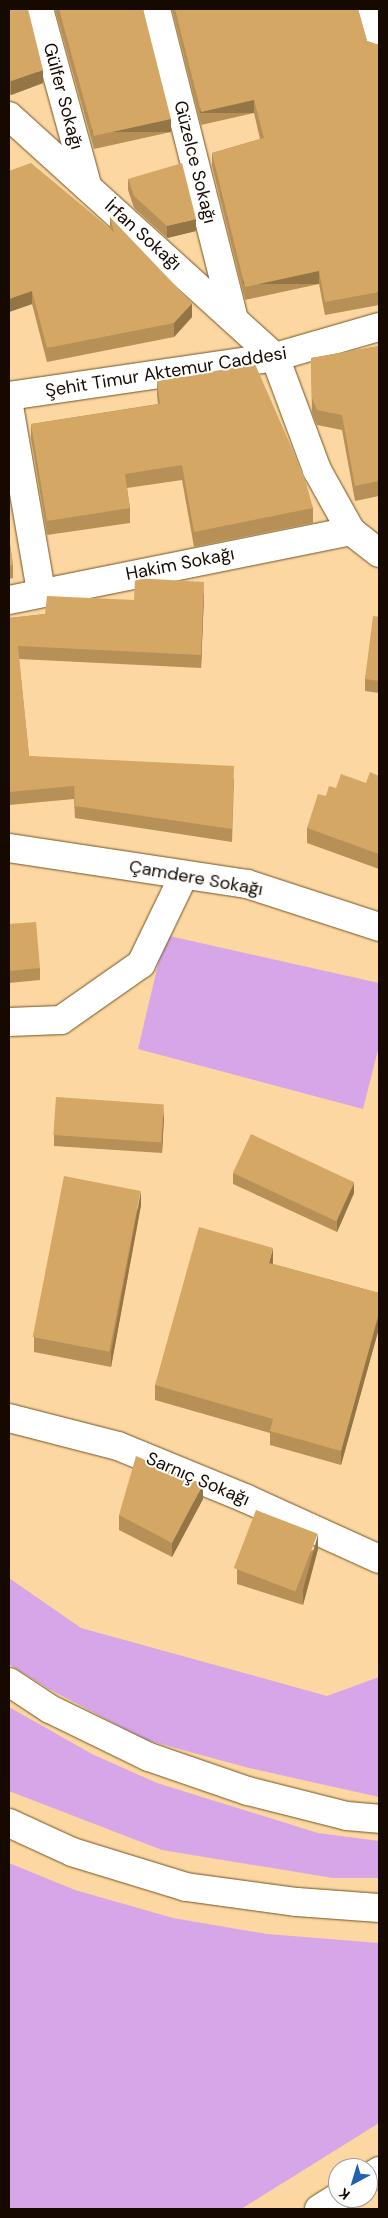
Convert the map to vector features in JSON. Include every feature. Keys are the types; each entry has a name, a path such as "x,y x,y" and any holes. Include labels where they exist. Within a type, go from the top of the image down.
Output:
{"main road":[{"name":"Gülfer Sokağı","path":"39,9 87,184"},
{"name":"Güzelce Sokağı","path":"156,9 233,316"},
{"path":"371,9 379,44"},
{"name":"İrfan Sokağı","path":"9,116 233,316 275,357"},
{"name":"Şehit Timur Aktemur Caddesi","path":"9,396 275,357 379,327"},
{"path":"275,357 317,470 352,531 379,553"},
{"path":"9,406 41,591"},
{"name":"Hakim Sokağı","path":"9,600 41,591 352,531"},
{"name":"Çamdere Sokağı","path":"9,848 247,884 379,927"},
{"path":"9,1022 61,1020 141,964 184,875"},
{"name":"Sarnıç Sokağı","path":"9,1418 118,1446 247,1499 379,1559"},
{"path":"9,1682 50,1709 149,1757 257,1794 347,1816 379,1819"},
{"path":"9,1823 72,1852 186,1887 297,1902 379,1908"}],"shaded area":[{"path":"165,935 379,983 379,1046 363,1109 138,1049"},
{"path":"9,1578 81,1628 327,1696 379,1677 379,1797 249,1768 146,1740 49,1689 9,1664"},
{"path":"9,1707 92,1754 157,1783 318,1833 379,1841 379,1878 333,1878 162,1850 9,1791"},
{"path":"9,1863 75,1890 173,1918 267,1934 379,1943 379,2123 241,2209 9,2209"}],"building":[{"path":"9,9 28,9 43,70 11,81 9,79"},
{"path":"59,9 143,9 171,119 94,136"},
{"path":"175,9 358,9 367,41 379,45 379,292 325,302 319,271 245,287 212,153 264,138 254,100 201,112"},
{"path":"31,163 114,232 110,217 192,303 174,323 47,348 32,291 9,299 9,171"},
{"path":"182,163 196,219 167,226 134,196 128,179"},
{"path":"379,346 379,481 355,486 342,415 317,410 312,398 311,358"},
{"path":"255,364 304,476 313,508 194,532 182,465 125,474 130,508 47,521 31,424 160,404 157,381"},
{"path":"9,538 13,565 9,566"},
{"path":"135,578 204,582 201,655 18,646 29,756 234,766 232,829 75,806 74,786 9,792 9,618 45,614 47,596 134,600"},
{"path":"373,616 379,617 379,681 365,679"},
{"path":"370,772 379,776 379,854 307,828 318,794 326,796 329,786 336,788 341,774 366,783"},
{"path":"36,922 40,968 9,971 9,924"},
{"path":"56,1097 164,1105 161,1142 53,1135"},
{"path":"251,1134 354,1182 336,1221 233,1173"},
{"path":"64,1176 141,1191 109,1352 33,1337"},
{"path":"199,1227 273,1248 269,1263 379,1293 379,1313 341,1451 270,1431 273,1419 155,1385"},
{"path":"136,1456 203,1484 172,1543 119,1515"},
{"path":"256,1510 318,1534 295,1592 234,1568"}]}
